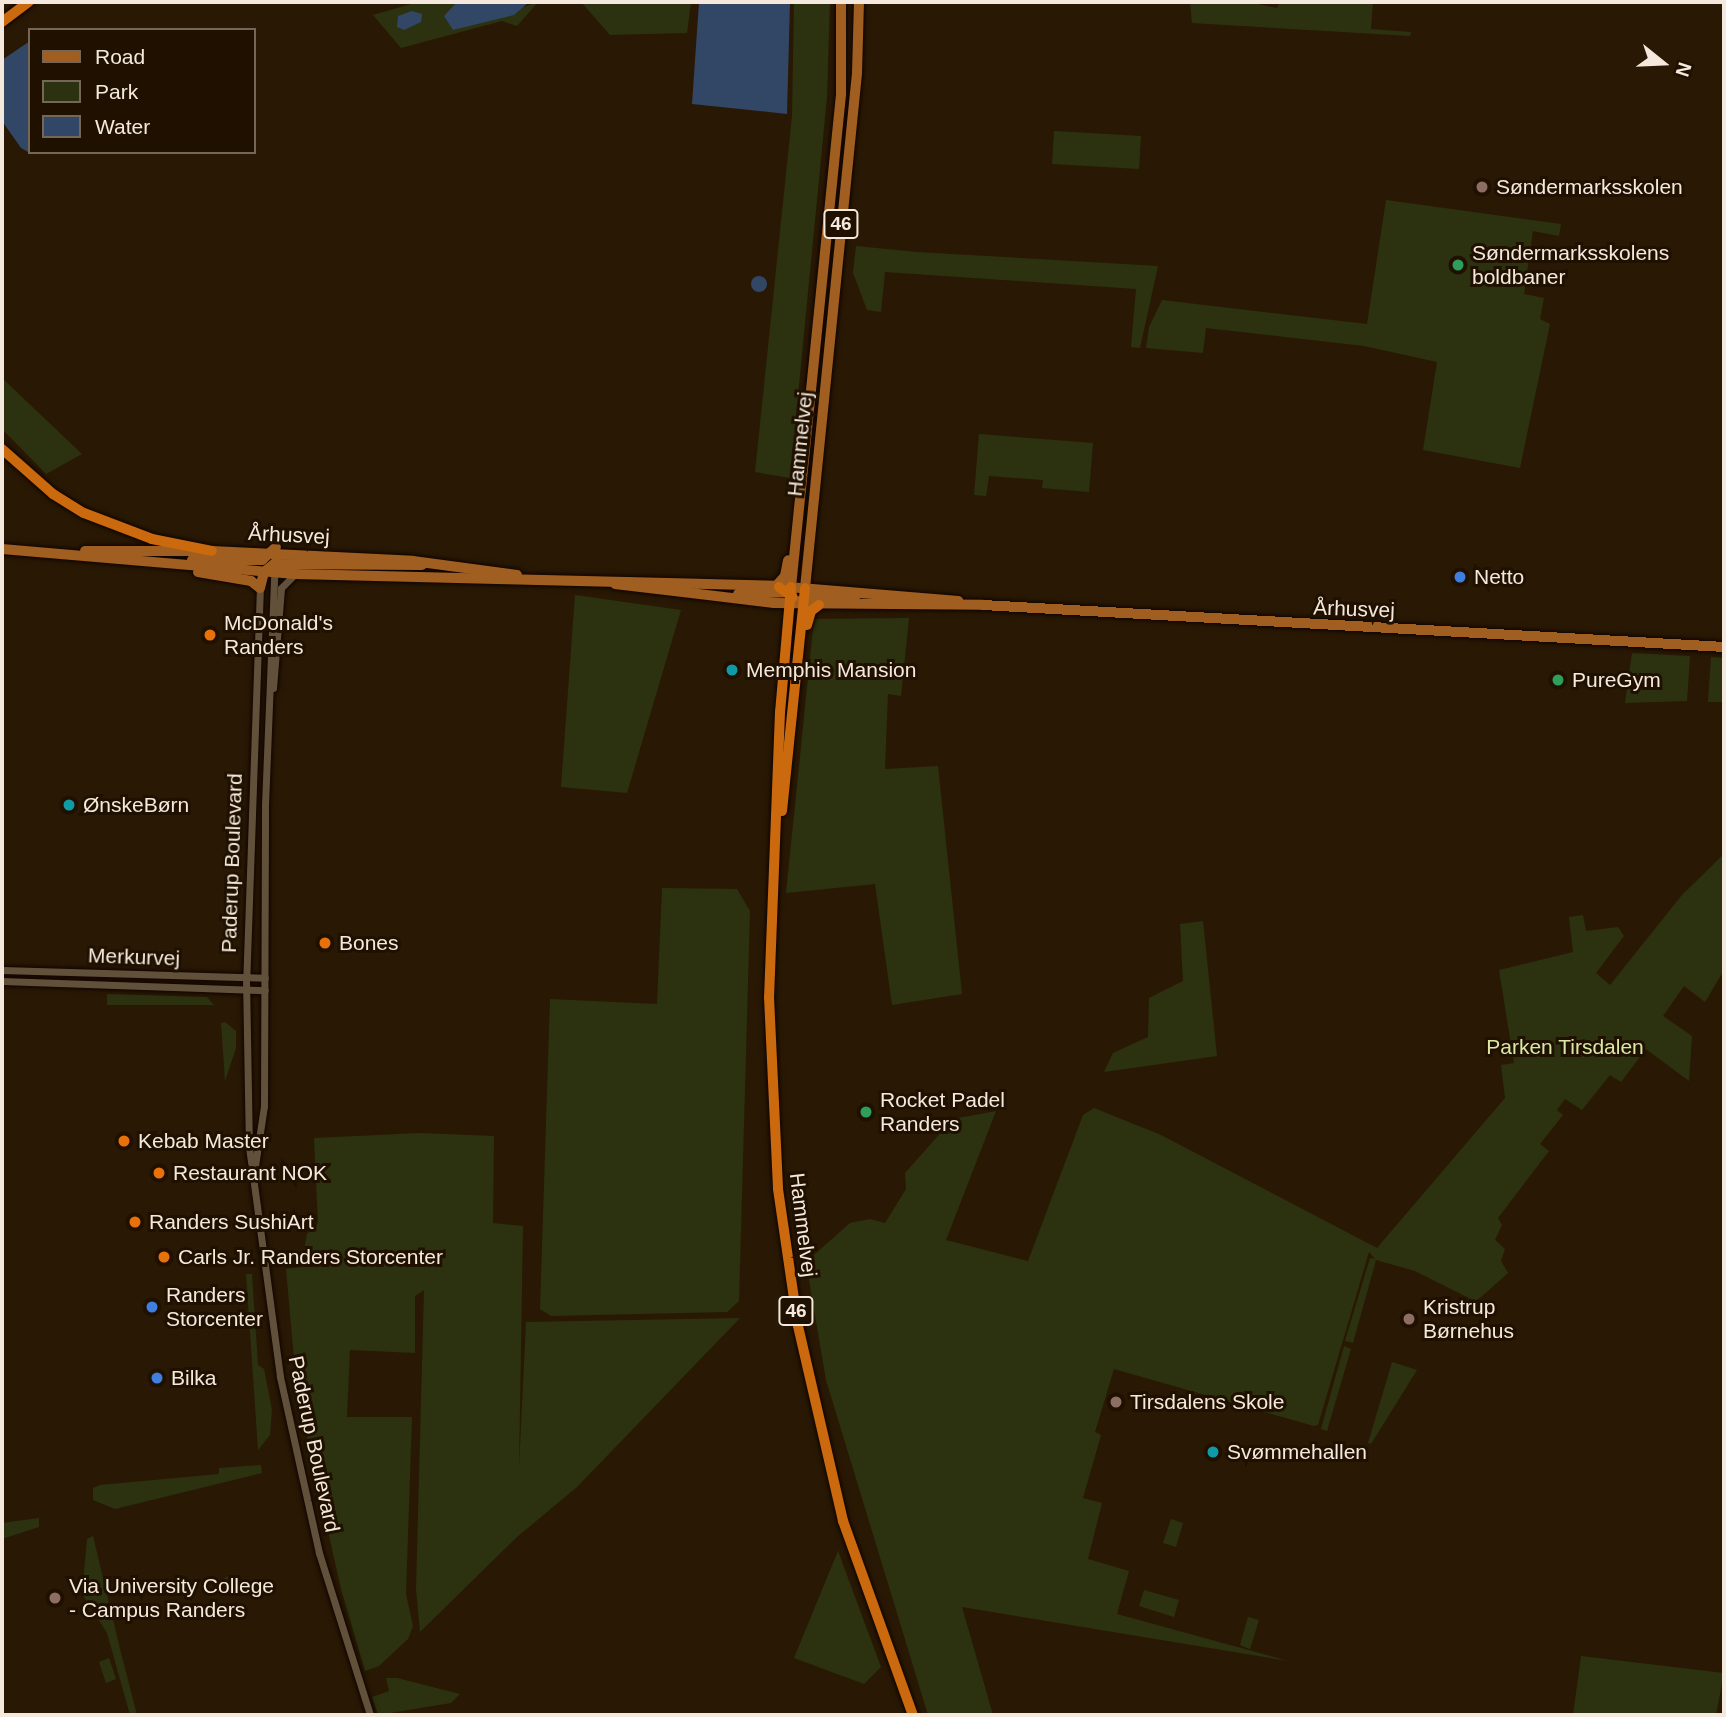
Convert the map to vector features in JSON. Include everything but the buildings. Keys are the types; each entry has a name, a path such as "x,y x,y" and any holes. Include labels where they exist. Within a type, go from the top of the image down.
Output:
{"highway":[{"path":"2,22 29,2"},
{"path":"2,449 53,494 92,517 152,539 212,551"},
{"path":"777,587 797,596"},
{"name":"Hammelvej","path":"773,890 789,740 797,596"},
{"name":"Hammelvej","path":"797,596 773,890 769,997 773,1122 798,1326 844,1521 913,1715"},
{"path":"789,740 808,619 817,605"}],"main road":[{"name":"Hammelvej","path":"797,596 806,453 840,104 841,2"},
{"name":"Hammelvej","path":"797,596 857,73 859,2"},
{"path":"777,587 785,576 806,453"},
{"name":"Århusvej","path":"2,549 139,562"},
{"name":"Århusvej","path":"29,551 212,551 269,561 440,563 546,580"},
{"path":"269,561 260,588 251,581 139,562 269,561"},
{"name":"Århusvej","path":"269,561 295,574 777,587"},
{"name":"Århusvej","path":"615,584 657,593 904,595 982,605"},
{"name":"Århusvej","path":"797,596 817,605 982,605 1724,647"}],"street":[{"name":"Paderup Boulevard","path":"254,1174 264,1106 269,561"},
{"path":"268,748 281,589 295,574"},
{"name":"Paderup Boulevard","path":"260,588 246,978 245,1077 254,1174 280,1377 319,1553 370,1715"},
{"name":"Merkurvej","path":"2,970 265,978"},
{"name":"Merkurvej","path":"2,981 265,990"}],"green space":[{"path":"418,2 457,2 453,30 538,2 517,26 502,21 401,48 373,15"},
{"path":"581,2 691,2 687,33 610,35"},
{"path":"794,2 830,2 827,97 790,478 755,472 792,116"},
{"path":"1190,2 1247,2 1277,8 1280,2 1373,2 1371,29 1411,32 1410,36 1192,23"},
{"path":"1054,131 1141,136 1139,169 1052,164"},
{"path":"1386,200 1561,224 1559,236 1533,231 1524,294 1544,298 1540,319 1550,324 1520,468 1423,450 1437,362 1364,346 1206,328 1203,353 1146,348 1149,327 1162,300 1367,324"},
{"path":"856,246 1158,266 1140,348 1131,347 1136,289 885,272 881,312 867,310 853,273"},
{"path":"2,378 82,454 46,474 2,429"},
{"path":"979,434 1093,443 1089,492 1042,488 1043,480 989,476 986,496 974,495"},
{"path":"575,595 681,610 627,793 561,787"},
{"path":"909,618 901,696 888,694 885,769 938,766 962,994 892,1005 875,884 786,893 814,619"},
{"path":"1632,653 1690,656 1687,701 1625,703"},
{"path":"1711,657 1724,658 1724,702 1708,702"},
{"name":"Parken Tirsdalen","path":"1724,854 1724,970 1705,1002 1684,986 1663,1016 1692,1036 1689,1081 1646,1049 1621,1082 1610,1075 1582,1110 1565,1099 1557,1110 1563,1115 1540,1144 1549,1151 1498,1218 1502,1225 1495,1240 1505,1249 1501,1261 1508,1273 1481,1297 1475,1301 1415,1271 1376,1260 1353,1343 1345,1341 1370,1258 1375,1259 1369,1252 1318,1425 1314,1426 1114,1369 1095,1432 1101,1435 1083,1498 1102,1503 1088,1559 1129,1571 1117,1614 1288,1661 962,1607 993,1715 928,1715 826,1380 806,1262 850,1223 870,1219 885,1223 906,1189 905,1173 953,1119 996,1111 946,1240 1028,1261 1083,1115 1094,1108 1161,1135 1377,1248 1505,1098 1501,1065 1514,1063 1499,970 1573,952 1569,917 1583,915 1586,931 1618,927 1624,936 1596,973 1610,985 1682,895"},
{"path":"662,888 737,889 750,911 739,1301 727,1312 551,1316 540,1309 550,999 657,1004"},
{"path":"1203,921 1217,1056 1104,1072 1113,1053 1148,1037 1149,998 1183,981 1180,924"},
{"path":"107,994 207,997 214,1005 107,1005"},
{"path":"225,1022 236,1031 236,1048 225,1081 221,1023"},
{"path":"420,1133 494,1136 493,1223 523,1226 519,1467 526,1322 740,1318 577,1487 517,1537 420,1632 416,1589 424,1290 415,1296 415,1353 350,1350 347,1417 412,1417 406,1594 413,1626 408,1639 379,1666 365,1671 341,1589 297,1392 286,1269 301,1267 307,1234 318,1223 314,1138"},
{"path":"246,1274 252,1274 258,1365 264,1369 272,1410 270,1435 258,1450"},
{"path":"1344,1346 1351,1349 1327,1431 1321,1429"},
{"path":"1392,1362 1417,1370 1371,1444 1368,1443"},
{"path":"261,1465 262,1473 115,1509 93,1500 93,1488 100,1485 219,1474 219,1468"},
{"path":"39,1518 39,1527 2,1539 2,1523"},
{"path":"1171,1519 1183,1523 1176,1547 1163,1543"},
{"path":"93,1536 137,1715 130,1715 107,1633 82,1594 87,1539"},
{"path":"838,1551 881,1667 864,1684 794,1658"},
{"path":"230,1576 236,1579 239,1585 236,1591 230,1594 224,1591 221,1585 224,1579"},
{"path":"1144,1590 1179,1600 1174,1617 1139,1606"},
{"path":"1248,1617 1259,1620 1250,1649 1240,1645"},
{"path":"1581,1656 1724,1673 1716,1715 1573,1715"},
{"path":"109,1658 116,1679 106,1683 99,1662"},
{"path":"386,1678 397,1678 460,1694 451,1703 378,1715 372,1697 389,1691"}],"water":[{"path":"457,2 529,2 514,15 453,30 444,16"},
{"path":"699,2 790,2 787,114 692,104"},
{"path":"412,11 422,14 421,22 404,30 397,27 398,16"},
{"path":"28,42 28,152 21,148 2,121 2,60"},
{"path":"759,276 765,278 765,290 759,292 753,290 751,284 753,278"}],"place":[{"name":"Søndermarksskolen","path":"1482,187"},
{"name":"Søndermarksskolens boldbaner","path":"1458,265"},
{"name":"Netto","path":"1460,577"},
{"name":"McDonald's Randers","path":"210,635"},
{"name":"Memphis Mansion","path":"732,670"},
{"name":"PureGym","path":"1558,680"},
{"name":"ØnskeBørn","path":"69,805"},
{"name":"Bones","path":"325,943"},
{"name":"Rocket Padel Randers","path":"866,1112"},
{"name":"Kebab Master","path":"124,1141"},
{"name":"Restaurant NOK","path":"159,1173"},
{"name":"Randers SushiArt","path":"135,1222"},
{"name":"Carls Jr. Randers Storcenter","path":"164,1257"},
{"name":"Randers Storcenter","path":"152,1307"},
{"name":"Kristrup Børnehus","path":"1409,1319"},
{"name":"Bilka","path":"157,1378"},
{"name":"Tirsdalens Skole","path":"1116,1402"},
{"name":"Svømmehallen","path":"1213,1452"},
{"name":"Via University College - Campus Randers","path":"55,1598"}]}
